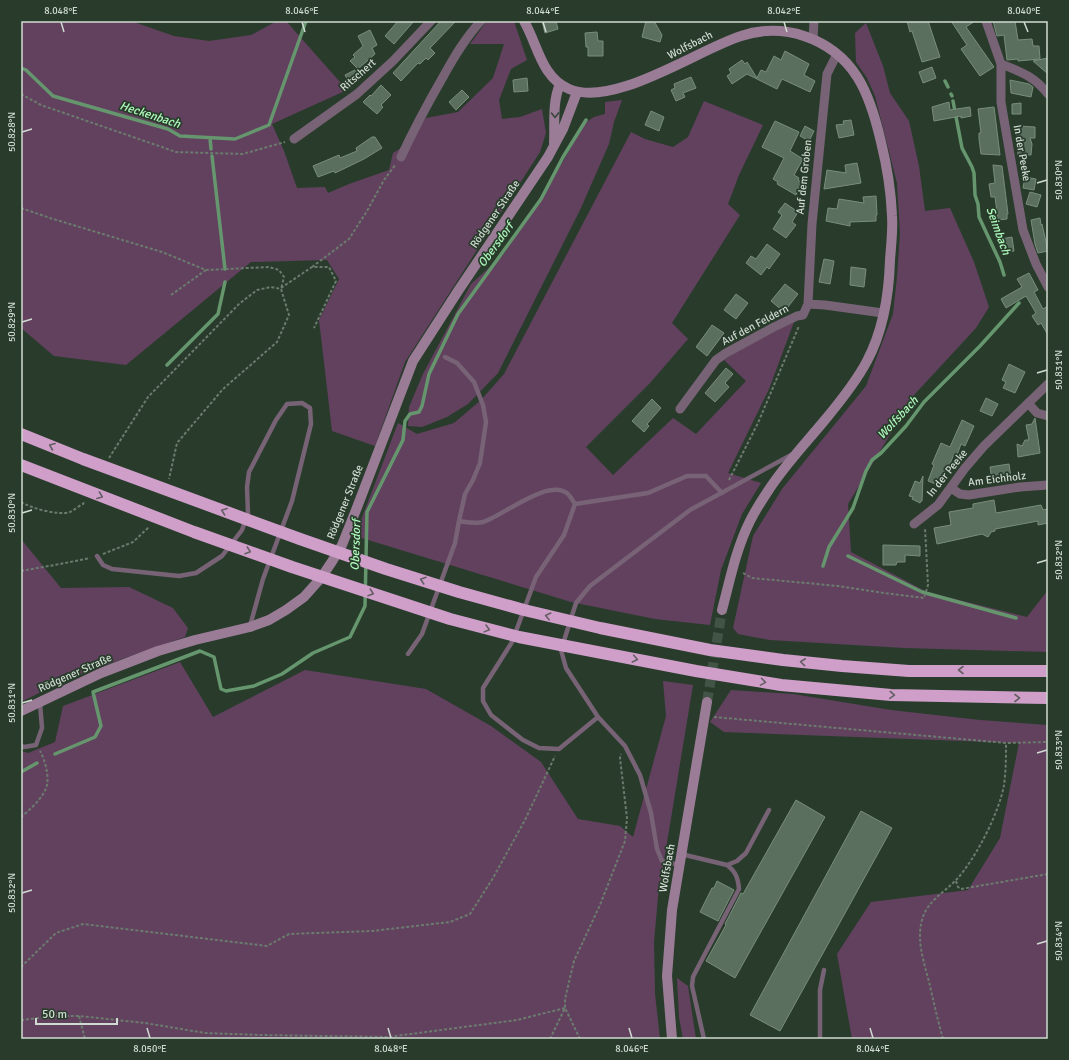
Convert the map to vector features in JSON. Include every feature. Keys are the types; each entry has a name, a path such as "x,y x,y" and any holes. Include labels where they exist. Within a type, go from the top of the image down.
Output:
{"highway":[{"path":"21,434 83,459 300,539 393,571 459,592 600,628 710,650 783,660 909,671 1048,671"},
{"path":"21,464 63,482 194,532 450,619 519,637 696,671 781,685 890,695 1048,698"}],"main road":[{"path":"524,21 546,70 560,84"},
{"name":"Wolfsbach","path":"560,84 577,92 593,93 633,84 668,70 718,44 757,32 778,31 798,34 813,39 837,54 855,72 864,88 878,128 886,168 893,218 890,276 883,313 875,342 859,375 769,489 750,522 733,567 722,610"},
{"name":"Rödgener Straße","path":"553,147 554,103 560,84"},
{"name":"Rödgener Straße","path":"21,711 39,701 101,673 158,651 195,640 250,627 286,610 304,597 321,578 334,560 356,510 413,361 548,157 563,129 577,92"},
{"name":"Wolfsbach","path":"672,1039 667,976 672,910 707,702"}],"street":[{"name":"Ritschert","path":"294,139 357,94 393,61 431,21"},
{"path":"401,157 420,116 453,58 472,30 481,21"},
{"path":"813,39 814,21"},
{"name":"In der Peeke","path":"986,21 1001,64 1001,102 1023,230 1036,264 1048,286"},
{"name":"Auf dem Groben","path":"808,304 812,221 827,74 837,54"},
{"path":"1001,64 1033,78 1048,94"},
{"path":"808,304 883,313"},
{"name":"Auf den Feldern","path":"680,409 716,360 774,327 797,316 803,315 808,304"},
{"name":"In der Peeke","path":"914,524 938,505 965,468 984,446 1048,384"},
{"path":"1028,403 1037,412 1048,416"},
{"name":"Am Eichholz","path":"951,488 960,494 969,495 1020,487 1048,485"}],"lane":[{"path":"408,654 422,634 455,542 458,521 465,494 480,463 486,422 483,405 474,382 457,363 445,357"},
{"path":"97,556 103,565 112,569 179,576 196,573 222,556 242,530 248,513 247,487 249,472 276,420 287,404 302,403 310,408 311,424 289,513 263,579 250,627"},
{"path":"679,865 662,861 657,849 651,814 640,775 625,746 598,717 566,668 561,650 576,603 590,586 684,515 797,452"},
{"path":"575,504 648,493 687,476 706,476 722,493"},
{"path":"458,521 468,523 483,522 541,492 556,490 568,493 575,504"},
{"path":"575,504 564,535 536,577 512,642 483,688 483,701 491,715 523,740 539,748 558,750 598,717"},
{"path":"21,746 24,748 36,745 42,728 39,701"},
{"path":"727,865 737,861 746,853 769,810"},
{"path":"681,854 727,865 733,869 739,889 697,969 692,986 704,1039"},
{"path":"820,1039 820,990 824,970"}],"path":[{"path":"21,94 41,106 176,152 242,154 294,139"},
{"path":"107,462 148,397 239,304 258,290 271,287 281,289 349,239 384,180 401,157"},
{"path":"21,208 162,252 206,270 269,267 279,270 284,277 281,289 289,315 277,342 223,389 177,443 169,479"},
{"path":"312,267 329,267 336,281 314,328"},
{"path":"171,295 206,270"},
{"path":"722,493 758,423 803,315"},
{"path":"21,502 27,506 48,512 68,512 83,504 87,497"},
{"path":"733,567 752,578 838,586 924,598 928,585 924,517"},
{"path":"21,571 97,556 133,542 150,526"},
{"path":"705,716 1006,743 1048,742"},
{"path":"943,1039 921,947 920,931 922,920 934,899 956,881 964,871 993,820 1000,802 1004,784 1006,743"},
{"path":"21,817 38,801 47,786 47,773 42,754 36,745"},
{"path":"550,1039 565,1008 565,999 574,961 600,905 626,840 627,818 620,758 625,746"},
{"path":"21,967 56,933 83,924 267,946 289,934 372,931 450,922 470,914 493,878 525,820 558,750"},
{"path":"956,881 961,890 1048,874"},
{"path":"21,1020 57,1016 79,1016 145,1023 205,1033 388,1037 517,1020 565,1008"},
{"path":"565,1008 580,1039"},
{"path":"79,1016 85,1039"}],"shaded area":[{"path":"21,21 131,21 174,36 209,41 251,35 277,21 286,21 347,90 272,124 284,151 297,188 325,187 328,193 389,170 393,153 406,145 426,118 458,112 493,78 504,44 470,44 487,21 514,21 527,60 511,69 499,100 502,119 520,117 542,109 546,133 540,152 405,362 375,446 332,431 319,320 339,279 327,260 251,262 126,365 54,356 21,328"},
{"path":"866,23 883,66 890,93 909,121 919,166 925,211 950,208 974,262 989,307 976,328 914,395 848,504 851,552 927,592 1027,617 1048,590 1048,652 904,648 770,640 738,634 733,628 753,536 782,489 866,386 893,314 900,234 897,183 875,96 867,78 856,62 855,33"},
{"path":"622,100 614,122 609,144 580,210 498,373 468,404 447,417 422,427 408,426 409,407 423,374 471,284 504,254 565,158 585,123 594,117 605,114 605,102"},
{"path":"704,101 763,125 739,175 728,204 740,215 672,323 688,339 650,383 586,447 613,475 673,418 696,434 746,381 724,360 742,347 794,322 769,389 728,473 761,483 742,514 721,570 710,625 655,619 571,602 355,536 398,423 417,434 454,423 481,400 504,374 631,132 645,139 673,147 688,137"},
{"path":"21,539 61,588 129,587 173,608 188,628 185,637 81,675 21,702"},
{"path":"180,662 213,717 305,670 426,689 491,726 541,762 578,819 620,826 633,837 666,716 663,681 693,685 658,897 654,942 655,994 660,1039 21,1039 21,751 28,753 55,742 63,706"},
{"path":"731,690 793,694 891,710 980,720 1048,725 1048,1039 852,1039 837,954 871,902 968,890 1000,838 1019,743 724,732 710,722"},
{"path":"677,978 688,986 696,1039 683,1039 679,1017"}],"building":[{"path":"398,21 414,21 394,44 385,36"},
{"path":"441,21 456,21 430,48 435,53 428,60 426,58 420,64 418,63 401,81 393,73"},
{"path":"542,21 556,21 558,29 545,33"},
{"path":"646,21 654,21 662,35 660,42 642,37"},
{"path":"907,21 928,21 940,57 922,62 912,31 910,32"},
{"path":"951,21 975,21 966,27 994,67 980,76 961,49 967,45"},
{"path":"993,21 1015,21 1018,40 1032,39 1033,46 1039,46 1040,59 1018,61 1018,59 1007,60 1004,35 997,36"},
{"path":"370,30 377,45 372,48 375,54 358,69 350,61 355,57 353,55 363,46 358,36"},
{"path":"597,32 598,41 603,41 603,56 588,56 585,33"},
{"path":"785,51 809,64 804,75 815,81 810,92 782,79 777,89 747,74 732,84 727,76 731,73 729,69 742,60 745,64 747,62 757,78 761,70 766,72 774,56 781,60"},
{"path":"1048,58 1048,74 1033,61"},
{"path":"932,67 936,78 923,83 919,72"},
{"path":"355,70 359,80 350,84 345,75"},
{"path":"691,77 696,88 683,93 685,97 676,101 671,90 675,88 674,84"},
{"path":"527,78 528,91 514,92 513,80"},
{"path":"1010,80 1029,84 1033,87 1031,97 1011,93"},
{"path":"381,85 391,95 381,105 383,107 377,114 363,102"},
{"path":"462,90 469,97 456,110 449,102"},
{"path":"949,102 950,110 970,107 971,116 961,118 961,116 934,121 932,107"},
{"path":"1021,103 1021,114 1012,114 1012,104"},
{"path":"994,107 1000,155 981,154 979,133 981,133 978,109"},
{"path":"651,111 664,117 659,131 645,125"},
{"path":"851,120 854,135 839,138 836,125 844,124 843,121"},
{"path":"775,121 799,132 790,151 803,159 794,175 799,178 798,180 802,183 796,195 777,184 778,182 773,179 784,158 762,147"},
{"path":"805,126 814,131 809,141 800,136"},
{"path":"1019,126 1035,127 1035,138 1030,138 1032,144 1031,155 1018,155 1017,132 1019,132"},
{"path":"372,137 375,137 382,148 364,159 335,173 334,171 318,177 313,166 339,155 340,158 357,151 356,148"},
{"path":"857,163 861,183 824,189 827,170 846,173 845,165"},
{"path":"993,165 1002,166 1008,214 1007,219 998,220 995,197 991,197 989,184 995,183"},
{"path":"1025,177 1036,179 1034,190 1023,188"},
{"path":"1030,192 1041,195 1037,207 1026,204"},
{"path":"876,196 876,221 850,222 850,226 826,221 828,208 837,209 839,199 864,203 863,197"},
{"path":"785,203 798,212 792,222 796,225 786,238 773,229 782,215 778,212"},
{"path":"1040,218 1048,251 1038,253 1031,220"},
{"path":"1012,237 1014,251 1004,253 1001,239"},
{"path":"767,244 780,254 769,269 767,267 761,275 746,263 751,256 756,259"},
{"path":"824,259 834,261 830,284 819,282"},
{"path":"851,267 866,269 864,287 850,285"},
{"path":"1029,273 1038,290 1034,292 1043,309 1048,306 1048,335 1041,323 1038,325 1032,316 1036,313 1026,296 1006,308 1001,299 1022,287 1017,279"},
{"path":"785,284 798,294 784,312 771,301"},
{"path":"736,294 748,303 736,319 724,310"},
{"path":"712,325 724,333 707,356 696,347"},
{"path":"1009,364 1025,372 1015,393 1003,388 1006,382 1002,380"},
{"path":"726,368 733,374 725,383 729,387 715,402 705,393"},
{"path":"986,398 998,404 992,416 980,411"},
{"path":"652,399 661,408 647,424 649,426 644,432 632,421"},
{"path":"1035,418 1040,453 1018,457 1017,444 1022,446 1025,440 1029,440 1026,425 1032,424"},
{"path":"962,420 974,426 965,446 961,444 957,455 954,454 947,471 945,470 938,485 928,481 934,465 932,464 941,443 950,447"},
{"path":"1009,464 1011,478 992,480 990,467"},
{"path":"923,476 922,501 920,503 912,499 913,497 909,496 915,481 920,483"},
{"path":"994,500 996,513 1041,505 1043,510 1048,509 1048,523 1038,525 1038,521 995,529 995,531 991,532 988,537 982,534 937,544 934,528 951,525 949,512 973,508 973,504"},
{"path":"883,545 920,546 920,556 905,555 905,562 897,562 896,565 883,565"},
{"path":"796,800 825,817 735,978 706,961 726,925 725,924 741,893 743,894"},
{"path":"861,811 892,828 780,1031 750,1015"},
{"path":"717,881 734,890 718,921 700,912"}],"waterway":[{"name":"Heckenbach","path":"21,68 26,70 53,96 168,129 180,136 235,139 269,125 306,21"},
{"name":"Seimbach","path":"945,81 948,87"},
{"name":"Seimbach","path":"953,101 962,148 974,173 975,195 978,204 979,217 1000,262 1004,275"},
{"name":"Obersdorf","path":"55,754 95,737 101,726 93,692 200,651 214,657 221,689 226,691 254,686 282,674 313,653 350,637 365,606 367,512 403,440 405,421 410,414 419,412 422,406 429,374 458,314 541,199 563,157 586,120"},
{"path":"210,138 211,149"},
{"path":"212,156 225,269"},
{"path":"167,365 218,314 225,282"},
{"name":"Wolfsbach","path":"823,566 829,547 853,508 866,471 872,460 881,453 906,426 924,402 980,346 1019,303"},
{"path":"848,556 922,592 1016,618"},
{"name":"Obersdorf","path":"21,772 37,763"}],"tunnel":[{"path":"707,702 722,610"}]}
